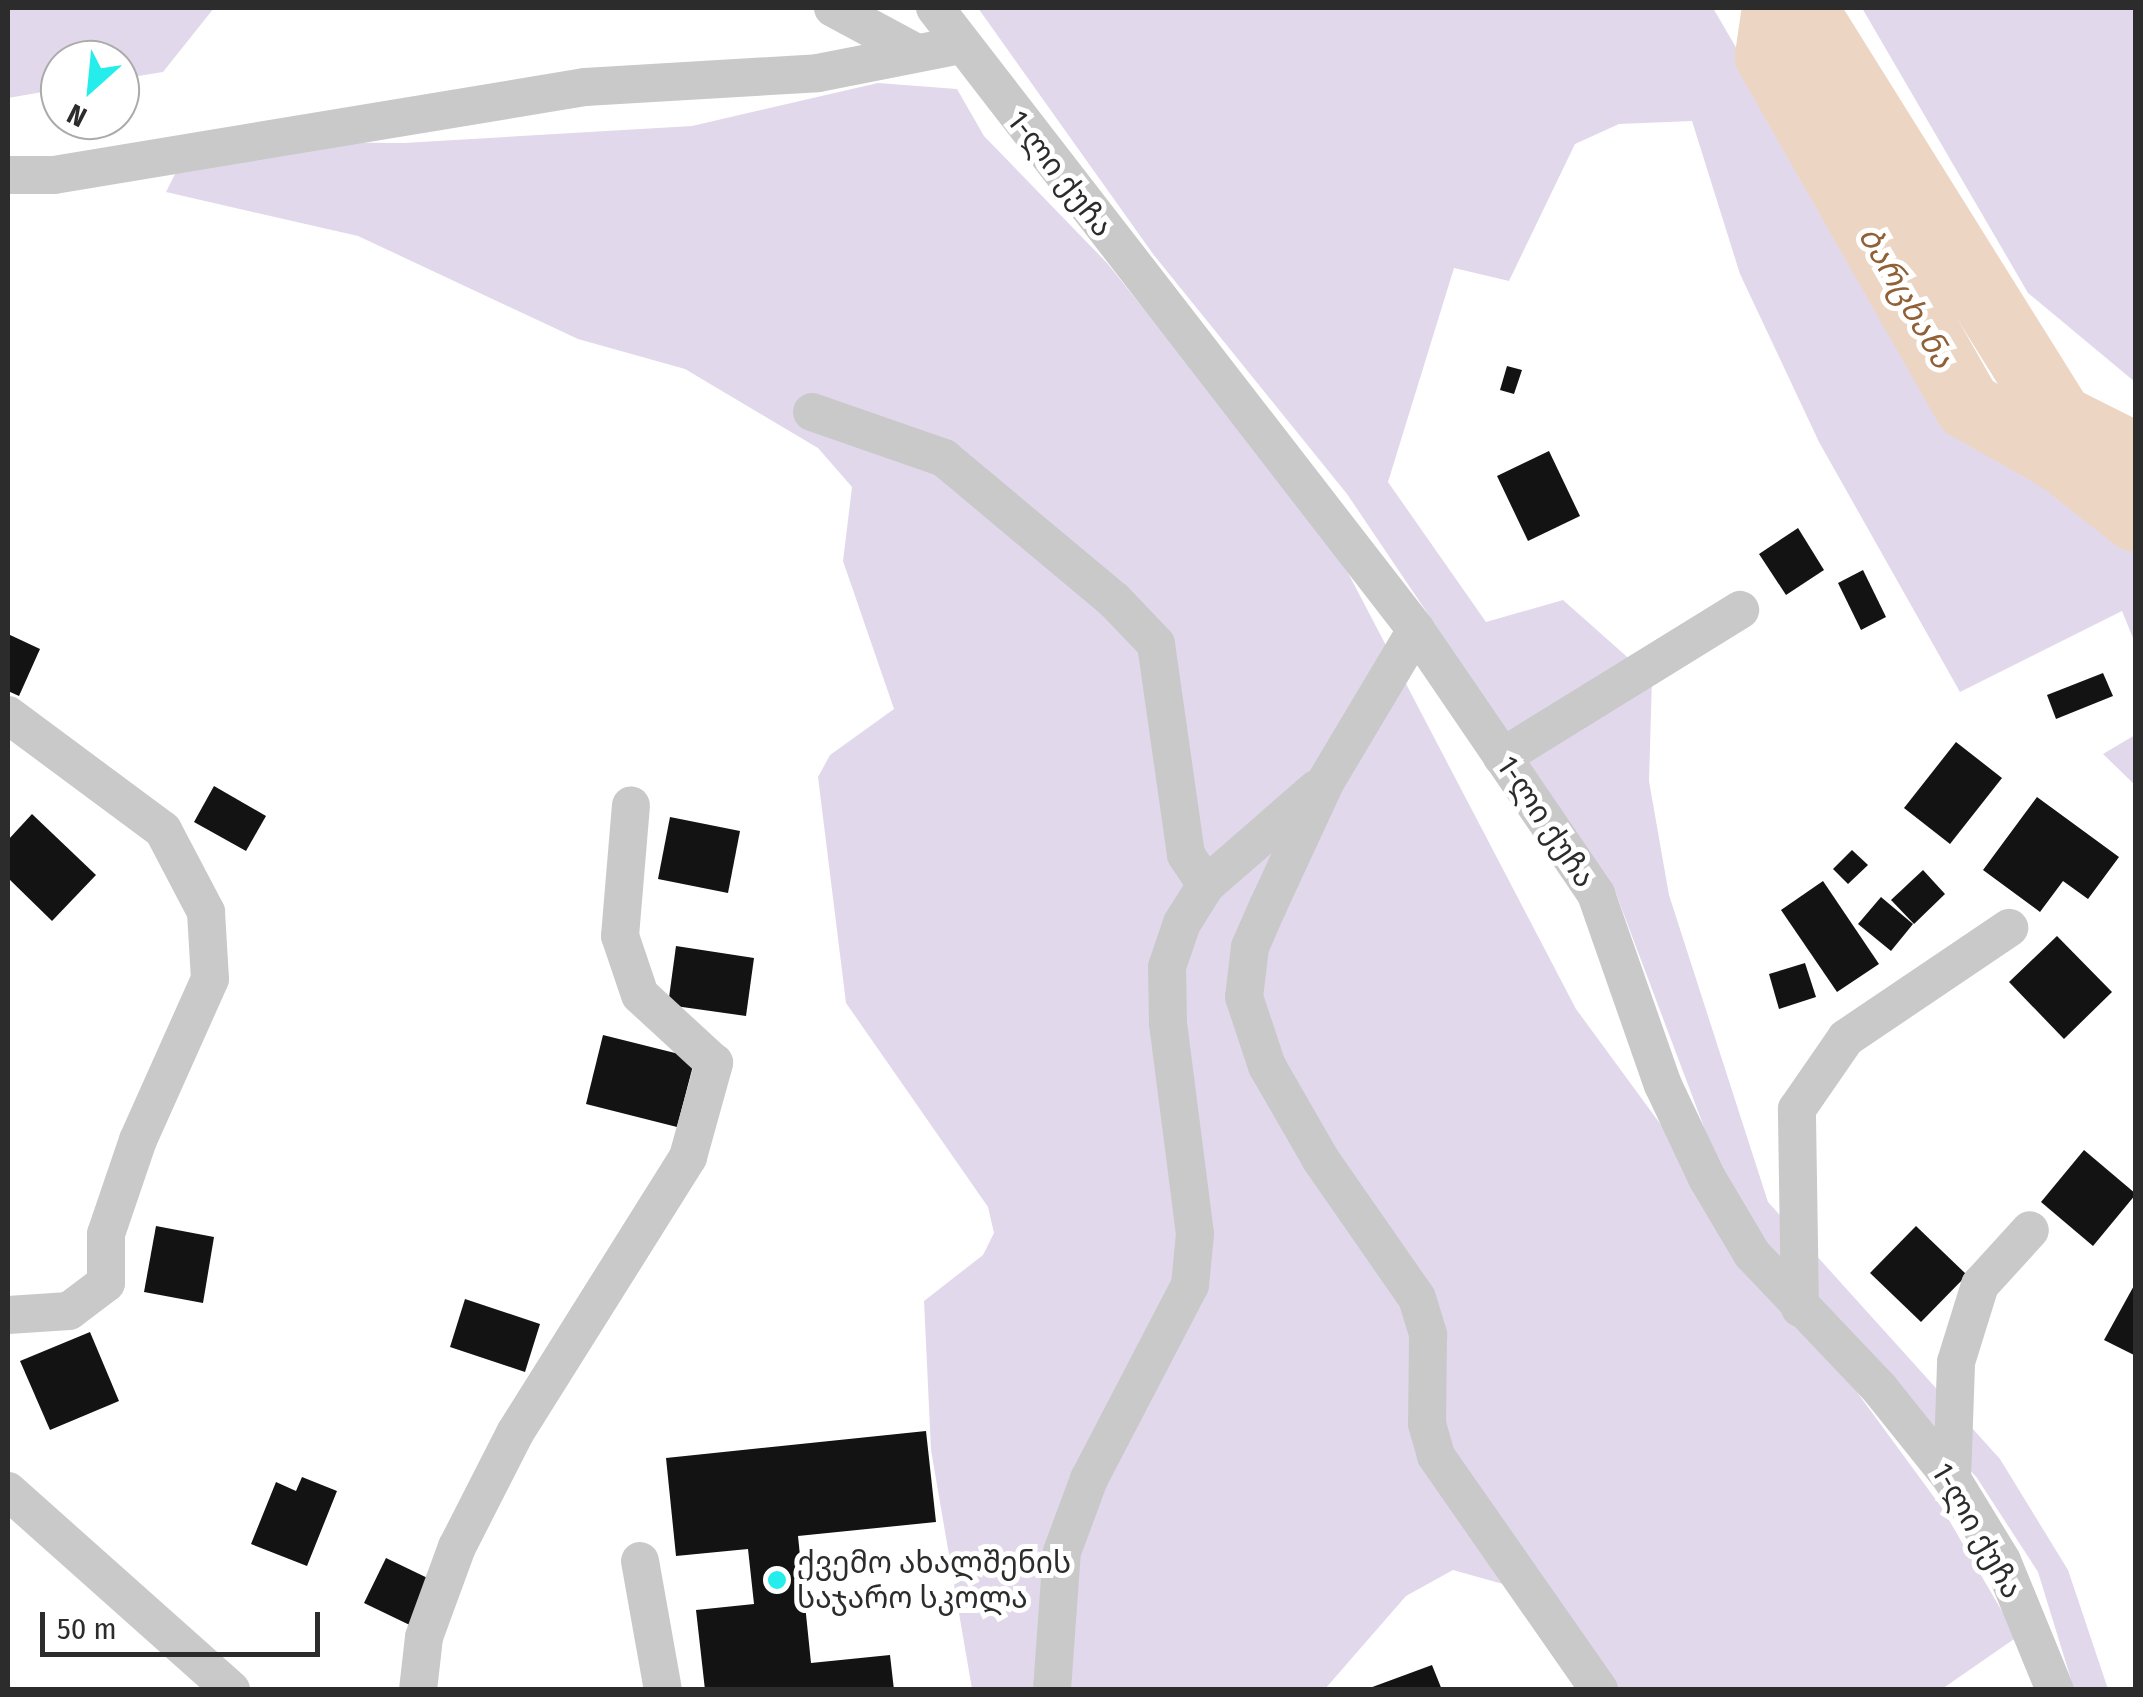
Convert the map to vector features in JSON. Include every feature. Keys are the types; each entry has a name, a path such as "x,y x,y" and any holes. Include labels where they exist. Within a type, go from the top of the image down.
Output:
{"street":[{"path":"833,8 915,52"},
{"name":"1-ლი ქუჩა","path":"935,8 1416,630 1596,894 1663,1085 1707,1178 1752,1254 1880,1388 1952,1479 2002,1561 2056,1690"},
{"path":"8,175 54,174 585,87 818,73 962,45"},
{"path":"812,412 944,458 1065,557 1156,644 1186,855 1206,885"},
{"path":"1502,757 1740,610"},
{"path":"1416,630 1326,781 1250,948 1244,997 1267,1066 1303,1128 1417,1298 1428,1335 1427,1424 1436,1456 1599,1690"},
{"path":"8,715 163,830 206,912 210,979 138,1140 106,1234 106,1282 69,1311 8,1315"},
{"path":"1052,1690 1062,1552 1089,1479 1190,1285 1195,1234 1168,1023 1168,967 1182,923 1206,885 1326,781"},
{"path":"418,1690 424,1637 457,1547 515,1433 688,1157 714,1062 640,995 620,936 632,805"},
{"path":"1800,1308 1797,1109 1846,1038 2009,928"},
{"path":"1952,1479 1956,1362 1980,1285 2030,1230"},
{"path":"8,1491 231,1690"},
{"path":"640,1562 663,1690"}],"shaded area":[{"path":"8,8 214,8 163,72 140,76 140,40 40,40 40,92 8,98"},
{"path":"978,8 1713,8 1956,424 2051,481 2135,544 2135,643 2122,611 1960,692 1819,442 1740,274 1692,121 1619,124 1575,144 1509,281 1454,268 1388,482 1486,622 1563,600 1652,679 1649,781 1669,895 1768,1202 2000,1459 2068,1570 2108,1689 2074,1689 2038,1572 1977,1478 1764,1241 1713,1151 1615,891 1347,494 1153,254"},
{"path":"1862,8 2135,8 2135,382 2028,293"},
{"path":"878,83 957,89 984,136 1107,263 1334,546 1576,1009 1942,1508 2017,1637 1942,1689 1615,1689 1531,1592 1453,1570 1406,1596 1325,1689 972,1689 931,1450 924,1301 983,1255 994,1233 988,1207 846,1003 818,777 830,755 894,709 843,561 852,487 818,448 685,369 578,339 358,236 166,192 177,170 250,142 404,143 692,126"},
{"path":"2135,735 2135,785 2103,754"}],"building":[{"path":"1507,366 1522,370 1514,394 1500,390"},
{"path":"1549,451 1580,516 1528,541 1497,476"},
{"path":"1798,528 1824,570 1786,595 1759,554"},
{"path":"1863,570 1886,617 1861,630 1838,583"},
{"path":"8,634 40,649 19,696 8,691"},
{"path":"2103,673 2113,696 2056,719 2047,695"},
{"path":"1956,742 2002,778 1950,844 1904,808"},
{"path":"214,786 266,816 246,851 194,822"},
{"path":"2037,797 2119,857 2088,899 2063,881 2040,912 1983,870"},
{"path":"32,814 96,875 52,921 8,878 8,840"},
{"path":"670,817 740,831 728,893 658,879"},
{"path":"1852,850 1868,865 1848,884 1833,869"},
{"path":"1923,870 1945,894 1914,924 1891,900"},
{"path":"1823,881 1879,964 1837,992 1781,910"},
{"path":"1881,897 1913,924 1891,951 1858,924"},
{"path":"2057,936 2112,992 2064,1039 2009,982"},
{"path":"676,946 754,958 746,1016 668,1005"},
{"path":"1805,963 1816,997 1779,1009 1769,974"},
{"path":"603,1035 695,1058 677,1127 586,1104"},
{"path":"2084,1150 2136,1194 2093,1246 2041,1202"},
{"path":"156,1226 214,1237 203,1303 144,1292"},
{"path":"1916,1226 1967,1275 1921,1322 1870,1273"},
{"path":"2136,1282 2136,1356 2104,1340"},
{"path":"465,1299 540,1324 525,1372 450,1347"},
{"path":"90,1332 119,1401 50,1430 20,1361"},
{"name":"ქვემო ახალშენის საჯარო სკოლა","path":"926,1431 936,1522 798,1536 811,1663 890,1655 894,1690 705,1690 696,1610 754,1604 748,1549 676,1556 666,1458"},
{"path":"302,1477 337,1491 307,1566 251,1544 276,1482 296,1491"},
{"path":"386,1558 440,1584 418,1629 364,1603"},
{"path":"1432,1665 1442,1690 1367,1690 1367,1689"}],"waterway":[{"name":"ბარცხანა","path":"1776,8 1769,56 1968,406 2061,459 2136,518"},
{"name":"ბარცხანა","path":"1803,8 2060,419 2136,457"}],"place":[{"name":"ქვემო ახალშენის საჯარო სკოლა","path":"777,1580"}]}
